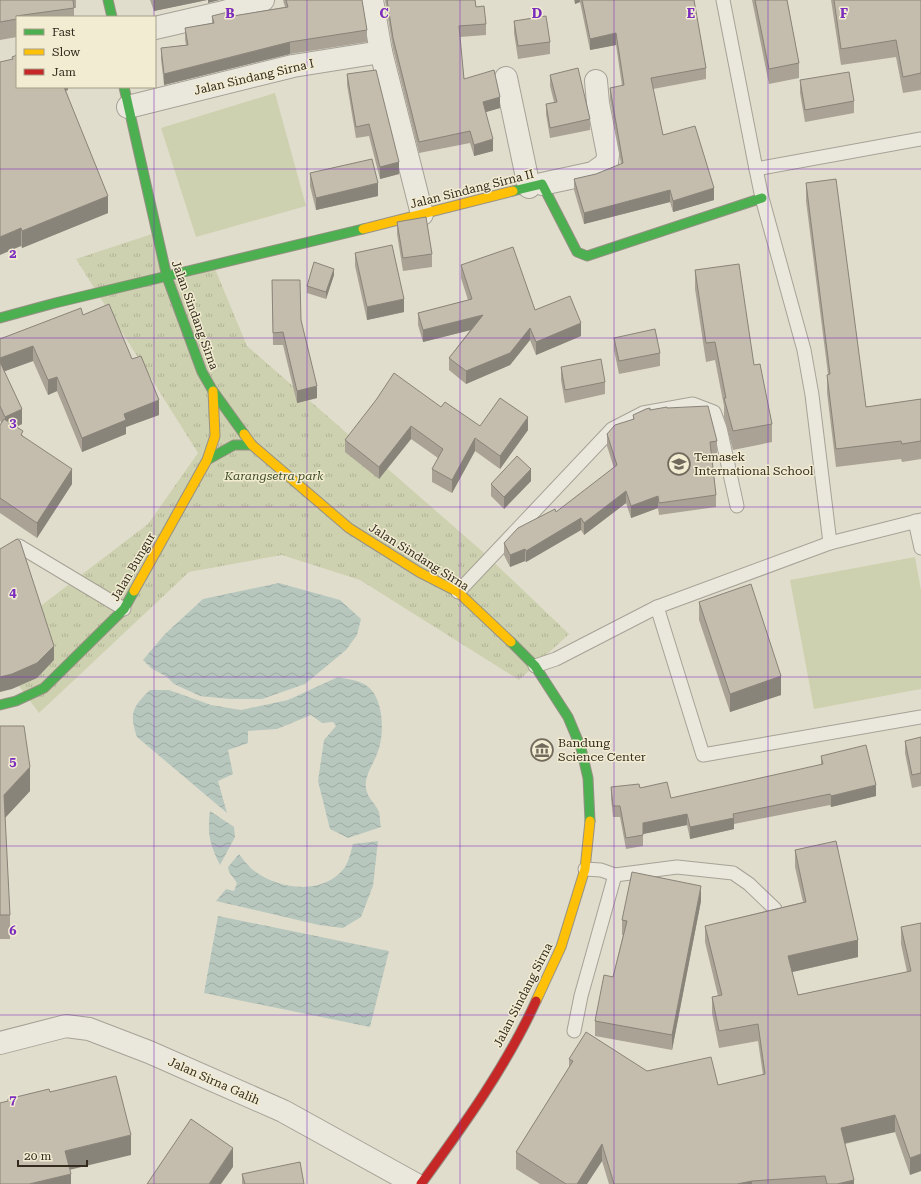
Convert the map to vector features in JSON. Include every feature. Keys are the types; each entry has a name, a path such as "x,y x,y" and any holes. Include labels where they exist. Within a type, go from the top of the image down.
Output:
{"main road":[{"path":"108,0 112,16"},
{"name":"Jalan Sindang Sirna","path":"126,97 167,276 202,372 213,391 252,445 349,528 419,572 458,592 535,666 568,717 581,748 588,778 591,815 585,869 561,947 529,1017 471,1114 421,1184"},
{"name":"Jalan Sindang Sirna II","path":"0,318 54,303 536,185 577,252 587,256 762,198"},
{"name":"Jalan Bungur","path":"0,704 16,701 44,688 124,609 207,460 215,436 213,391"},
{"path":"207,460 234,445 252,445"}],"street":[{"path":"156,28 224,12 263,0"},
{"path":"372,0 381,52 422,214"},
{"name":"Jalan Sindang Sirna I","path":"126,97 293,66 381,52"},
{"path":"506,78 536,185 593,173 607,163 608,154 598,104 596,81"},
{"name":"Jalan Sirna Galih","path":"0,1044 66,1026 89,1029 149,1052 283,1111 415,1184"}],"lane":[{"path":"723,0 762,198 804,350 812,395 830,543"},
{"path":"756,169 921,139"},
{"path":"458,592 612,429 643,413 693,404 714,412 720,428 737,506"},
{"path":"535,666 556,659 657,607 830,543 918,520 921,548"},
{"path":"19,546 124,609"},
{"path":"657,607 703,755 921,717"},
{"path":"585,869 601,870 615,875 677,868 733,873 749,884 775,909"},
{"path":"574,1031 581,996 615,875"}],"green space":[{"path":"275,93 306,206 196,237 161,128"},
{"name":"Karangsetra park","path":"155,233 167,283 215,269 247,346 483,552 569,634 519,680 360,580 282,555 189,572 39,713 0,660 0,637 148,524 198,453 76,259"},
{"path":"915,557 921,590 921,689 814,709 790,580"}],"water":[{"path":"279,583 340,600 361,619 357,635 346,650 305,684 262,699 230,699 200,696 174,684 167,677 151,668 143,660 165,634 203,599"},
{"path":"338,677 364,684 371,689 379,706 382,727 380,746 366,779 367,792 379,812 381,827 348,838 330,829 318,781 324,740 336,726 333,722 322,723 311,715 277,729 248,731 248,743 228,750 233,774 218,781 227,813 137,737 133,722 136,706 150,690 169,690 211,705 241,710 288,700"},
{"path":"210,811 234,827 235,837 220,865 210,839"},
{"path":"378,841 373,886 361,917 343,928 319,925 216,901 226,889 234,891 237,883 229,872 228,867 239,854 253,870 275,882 301,887 314,886 325,883 336,876 345,867 353,844"},
{"path":"218,916 389,951 370,1027 204,993"}],"building":[{"path":"0,0 73,0 74,8 16,16 16,19 0,22"},
{"path":"286,0 362,0 367,30 290,42 164,74 161,48 188,45 185,28 214,23 212,16 232,11 233,16 288,7"},
{"path":"387,0 475,0 476,7 484,6 486,24 459,26 464,79 494,70 500,97 483,102 493,139 474,145 470,131 419,142 393,38"},
{"path":"582,0 694,0 706,68 651,78 663,135 695,126 714,188 673,201 670,190 584,213 574,179 596,174 623,163 610,88 624,85 616,33 590,39"},
{"path":"755,0 787,0 799,63 769,69"},
{"path":"834,0 921,0 921,73 903,77 896,40 841,49"},
{"path":"546,16 550,42 518,46 514,21"},
{"path":"16,55 16,88 64,88 108,196 22,231 21,228 0,237 0,62 13,59 12,57"},
{"path":"578,68 590,119 550,128 546,104 557,102 550,75"},
{"path":"376,70 399,162 380,167 369,124 356,127 347,74"},
{"path":"849,72 854,101 805,110 800,80"},
{"path":"372,159 378,183 316,198 310,173"},
{"path":"836,179 866,407 921,399 921,441 902,444 901,441 836,449 827,375 830,374 806,183"},
{"path":"426,217 432,254 403,258 397,222"},
{"path":"392,245 404,299 367,307 355,253"},
{"path":"513,247 535,310 570,296 581,323 536,342 530,328 510,353 466,371 449,358 483,315 423,330 418,313 472,299 461,265"},
{"path":"314,262 334,269 326,292 307,286"},
{"path":"739,264 754,365 760,364 772,424 733,431 724,398 726,398 715,342 706,343 695,270"},
{"path":"272,280 300,280 301,320 317,386 297,391 283,332 273,333"},
{"path":"109,304 132,359 141,356 159,400 124,414 126,420 82,438 57,377 48,380 33,346 0,358 0,339 81,308 83,315"},
{"path":"655,329 660,353 619,361 614,338"},
{"path":"601,359 605,382 565,390 561,367"},
{"path":"0,362 22,409 5,417 0,406"},
{"path":"394,373 441,407 445,402 480,426 500,398 528,417 500,456 475,438 452,480 432,469 443,449 411,426 379,467 345,440 376,400"},
{"path":"708,406 717,441 710,442 716,495 659,503 658,496 631,506 626,491 584,523 581,518 526,551 525,549 510,555 504,543 518,528 555,509 556,512 617,465 607,434 615,425 634,419 633,415 650,408 650,410 667,407"},
{"path":"4,419 23,431 21,435 72,469 37,523 0,498 0,425"},
{"path":"517,456 531,469 504,497 491,484"},
{"path":"17,539 20,541 54,646 37,663 12,674 0,677 0,549"},
{"path":"751,584 781,676 730,694 699,602"},
{"path":"0,726 24,726 30,767 4,795 10,915 0,915"},
{"path":"921,737 921,773 912,775 905,741"},
{"path":"866,745 876,785 831,796 830,794 733,814 734,818 690,827 687,814 643,823 643,835 626,838 620,806 613,806 611,787 639,784 640,788 667,782 671,798 823,764 821,756"},
{"path":"836,841 858,940 788,956 798,995 911,971 901,927 921,923 921,1154 910,1158 895,1115 841,1128 854,1180 837,1184 827,1184 825,1176 752,1181 737,1184 614,1184 602,1144 577,1184 566,1184 516,1152 573,1061 569,1059 586,1032 647,1071 711,1057 718,1085 765,1074 758,1024 719,1031 712,997 722,995 705,926 806,902 795,850"},
{"path":"632,872 701,886 672,1035 595,1021 604,975 613,977 627,921 622,920"},
{"path":"116,1076 131,1135 65,1151 71,1174 29,1184 0,1184 0,1103 8,1101 8,1099 49,1089 50,1092"},
{"path":"191,1119 233,1148 209,1184 147,1184"},
{"path":"300,1162 304,1184 245,1184 242,1174"}],"traffic: fast":[{"path":"108,0 112,16"},
{"path":"124,88 167,277 202,372 213,391 244,434"},
{"path":"513,191 542,184 577,252 587,256 762,198"},
{"path":"0,318 55,303 363,229"},
{"path":"207,460 234,445 252,445"},
{"path":"0,705 16,701 44,688 124,609 134,591"},
{"path":"511,642 535,666 568,717 581,748 588,778 590,821"}],"traffic: slow":[{"path":"363,229 513,191"},
{"path":"134,591 207,460 215,436 213,391"},
{"path":"244,434 252,445 349,528 419,572 458,592 511,642"},
{"path":"536,1001 561,947 585,869 590,821"}],"traffic: jam":[{"path":"421,1184 498,1073 536,1001"}],"place":[{"name":"Temasek International School","path":"679,464"},
{"name":"Bandung Science Center","path":"542,750"}]}
